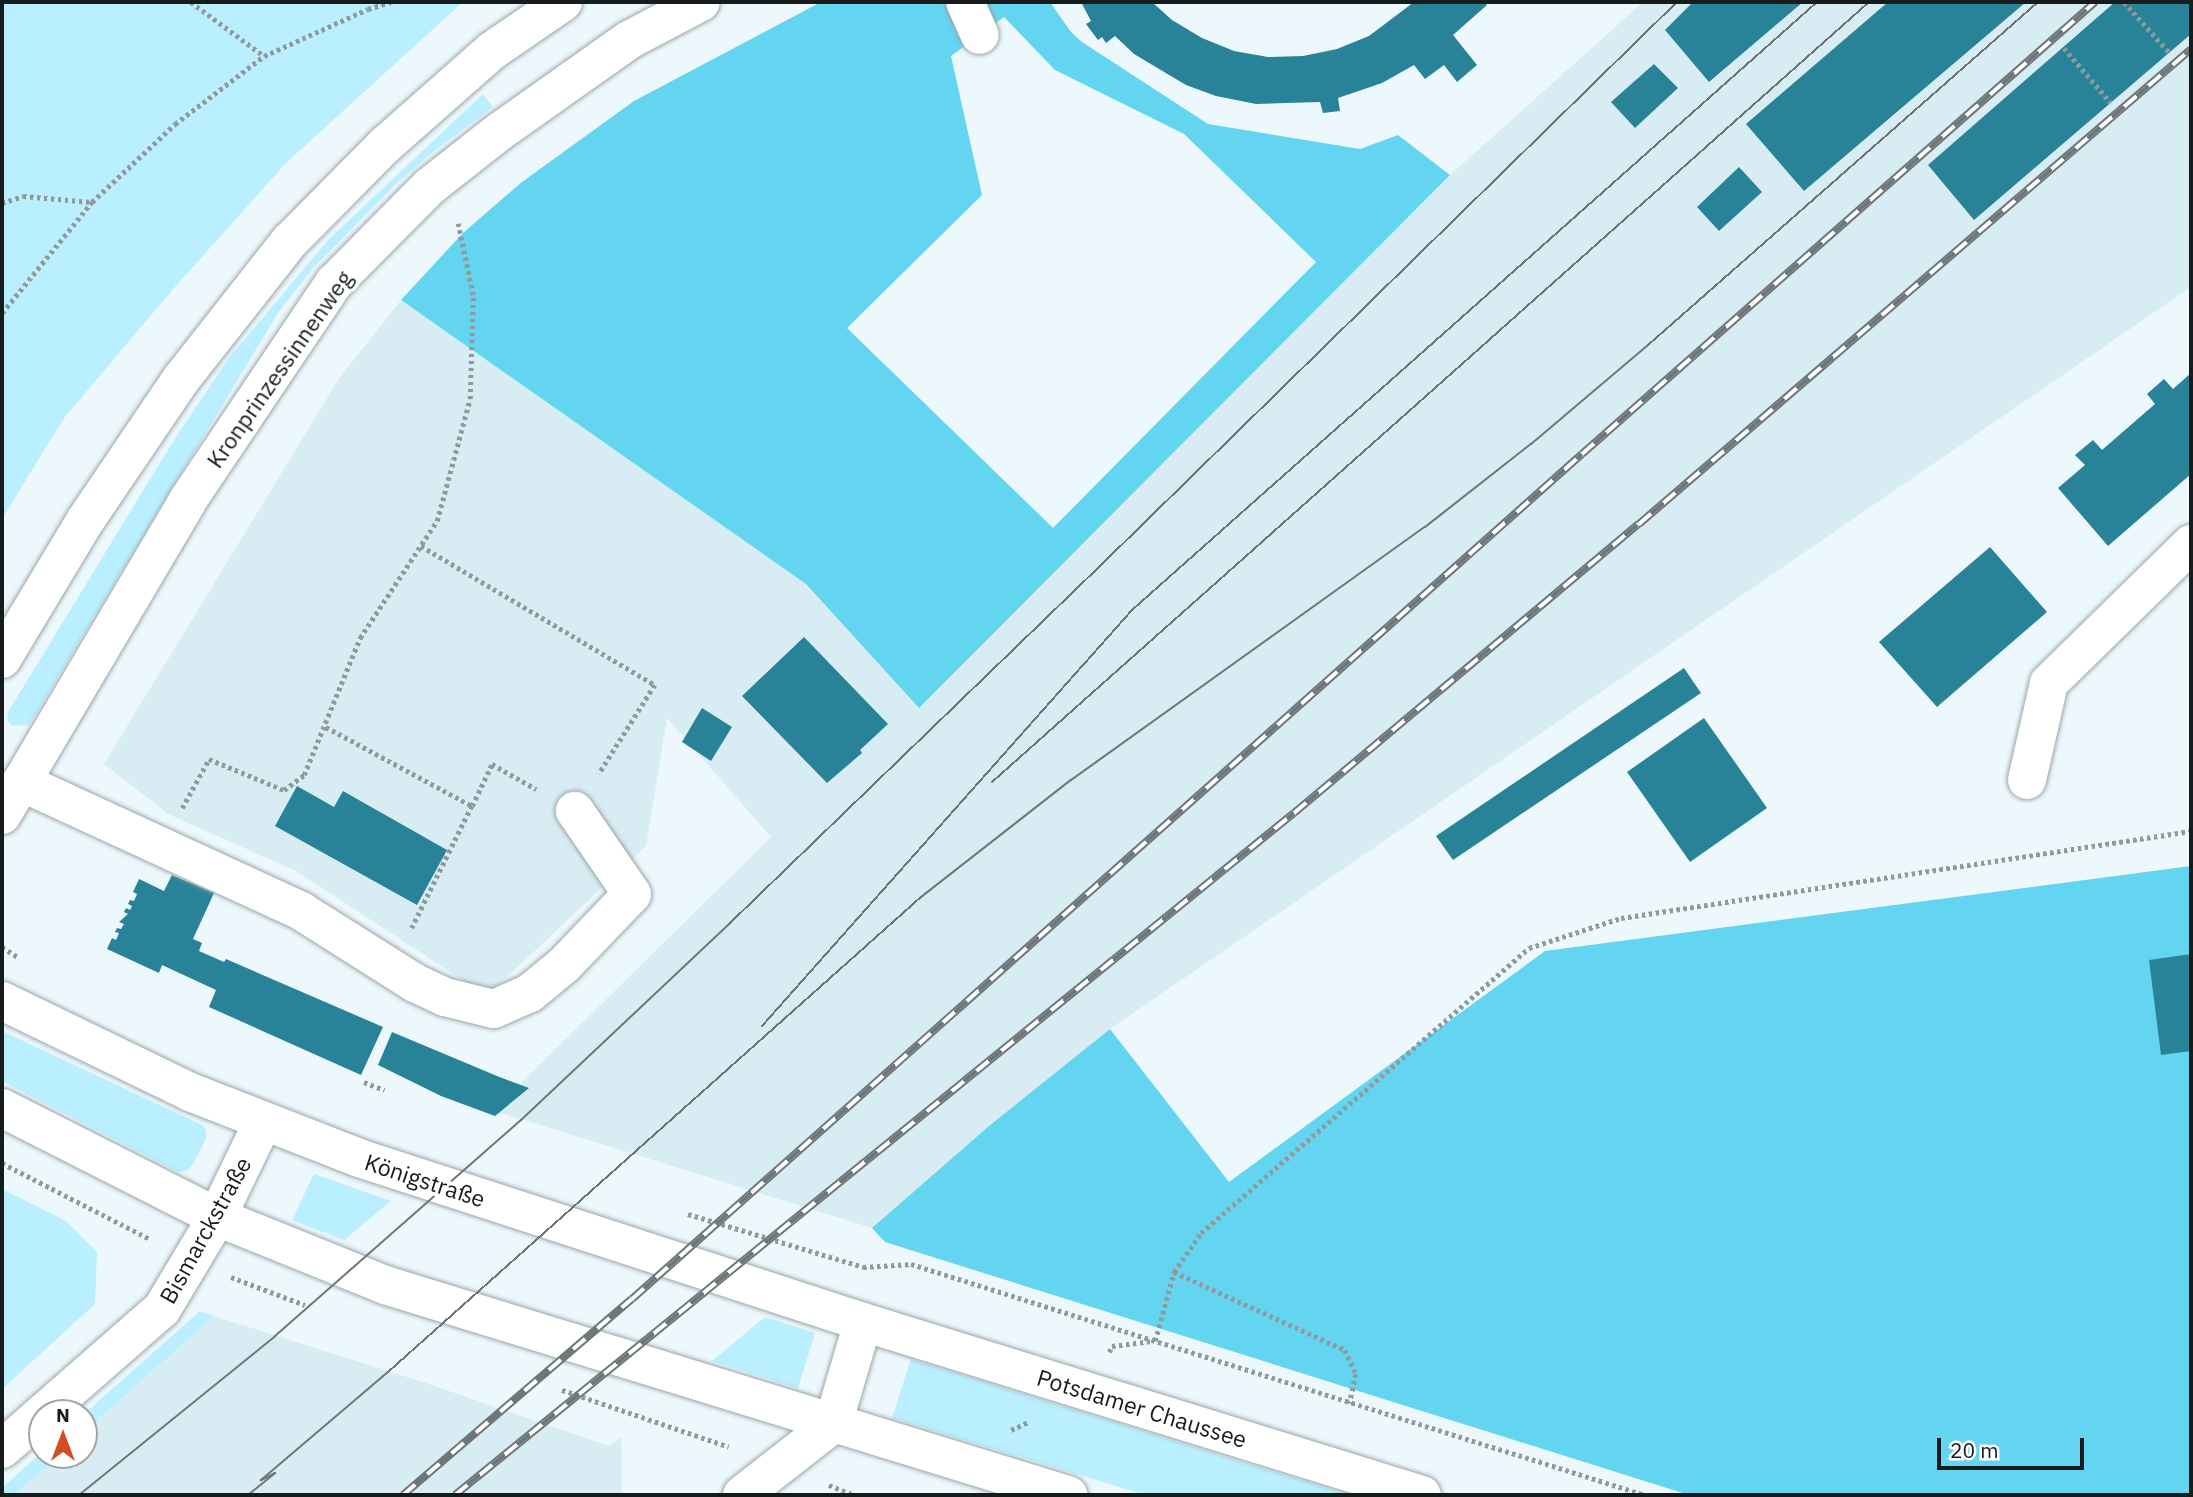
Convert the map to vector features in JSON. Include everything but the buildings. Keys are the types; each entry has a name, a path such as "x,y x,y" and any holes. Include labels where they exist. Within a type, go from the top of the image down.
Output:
{"main road":[{"path":"2,659 85,521 182,378 290,241 384,146 493,50 563,2"},
{"name":"Kronprinzessinnenweg","path":"2,815 11,777 188,500 334,283 445,174 534,106 629,40 701,2"},
{"path":"2026,780 2049,683 2191,544"},
{"path":"11,777 301,911 415,983 445,996 494,1009 530,993 564,965 632,894 575,811"},
{"name":"Königstraße","path":"2,1001 154,1075 264,1122 359,1158 863,1322"},
{"path":"2,1108 217,1217 386,1285 1068,1495"},
{"name":"Bismarckstraße","path":"59,1399 162,1308 217,1217 264,1122"},
{"path":"743,1495 833,1424 863,1322"},
{"name":"Potsdamer Chaussee","path":"863,1322 1422,1495"},
{"name":"Bismarckstraße","path":"2,1449 28,1426"}],"path":[{"path":"191,2 264,56"},
{"path":"2,313 92,202 175,124 264,56 368,9 391,2"},
{"path":"2124,2 2169,52"},
{"path":"2064,48 2111,103"},
{"path":"162,846 209,759 284,790 304,775 326,727 360,638 437,521 470,399 473,295 445,174"},
{"path":"2,203 23,196 92,202"},
{"path":"392,967 492,764 575,811 654,685 421,546"},
{"path":"326,727 472,806"},
{"path":"1154,1340 1174,1272 1201,1233 1529,948 1621,918 2191,831"},
{"path":"2,947 24,960"},
{"path":"364,1082 385,1090"},
{"path":"2,1163 95,1212"},
{"path":"678,1211 863,1267 911,1264 1645,1495"},
{"path":"1174,1272 1345,1350 1356,1374 1350,1403"},
{"path":"1005,1432 1039,1417"}],"shaded area":[{"path":"2,2 463,2 287,162 174,288 64,418 2,519"},
{"path":"821,2 1050,2 1071,32 1082,42 1208,124 1360,149 1398,135 1450,175 919,708 806,584 401,300 463,233 522,182 634,101","holes":["1004,17 1055,70 1184,134 1316,262 1053,528 847,328 982,195 951,56"]},
{"path":"1643,2 2191,2 2191,287 1110,1029 989,1126 872,1228 498,1112 528,1089 520,1084 771,837 667,718 646,846 487,996 296,871 168,814 104,764 340,377 401,300 806,584 919,708 1450,175"},
{"path":"483,94 493,107 434,151 396,184 313,268 278,313 29,725 12,726 7,719 8,712 174,440 229,358 329,239"},
{"path":"2191,866 2191,1495 1689,1495 885,1242 872,1228 989,1126 1110,1029 1229,1182 1545,951"},
{"path":"2,1031 202,1125 206,1131 206,1139 193,1164 187,1171 178,1172 2,1081"},
{"path":"314,1174 391,1201 344,1240 292,1220"},
{"path":"2,1189 66,1221 97,1252 95,1304 2,1389"},
{"path":"200,1311 214,1316 98,1420 98,1402"},
{"path":"214,1316 426,1383 609,1446 621,1437 622,1495 14,1495 43,1469 98,1469 98,1420"},
{"path":"765,1317 815,1333 798,1388 712,1361"},
{"path":"911,1359 1350,1495 1146,1495 892,1418"},
{"path":"28,1465 28,1469 43,1469 14,1495 2,1495 2,1488"}],"tram line":[{"path":"79,1495 275,1336 521,1120 729,924 1101,565 1677,2"},
{"path":"762,1026 1132,610 1817,2"},
{"path":"992,782 1869,2"},
{"path":"248,1495 275,1473 261,1480 388,1372 921,897 1071,780 1425,527 1531,444 1648,345 2038,2"}],"railway":[{"path":"403,1495 632,1299 2095,2"},
{"path":"455,1495 1294,813 1639,524 2191,49"}]}
